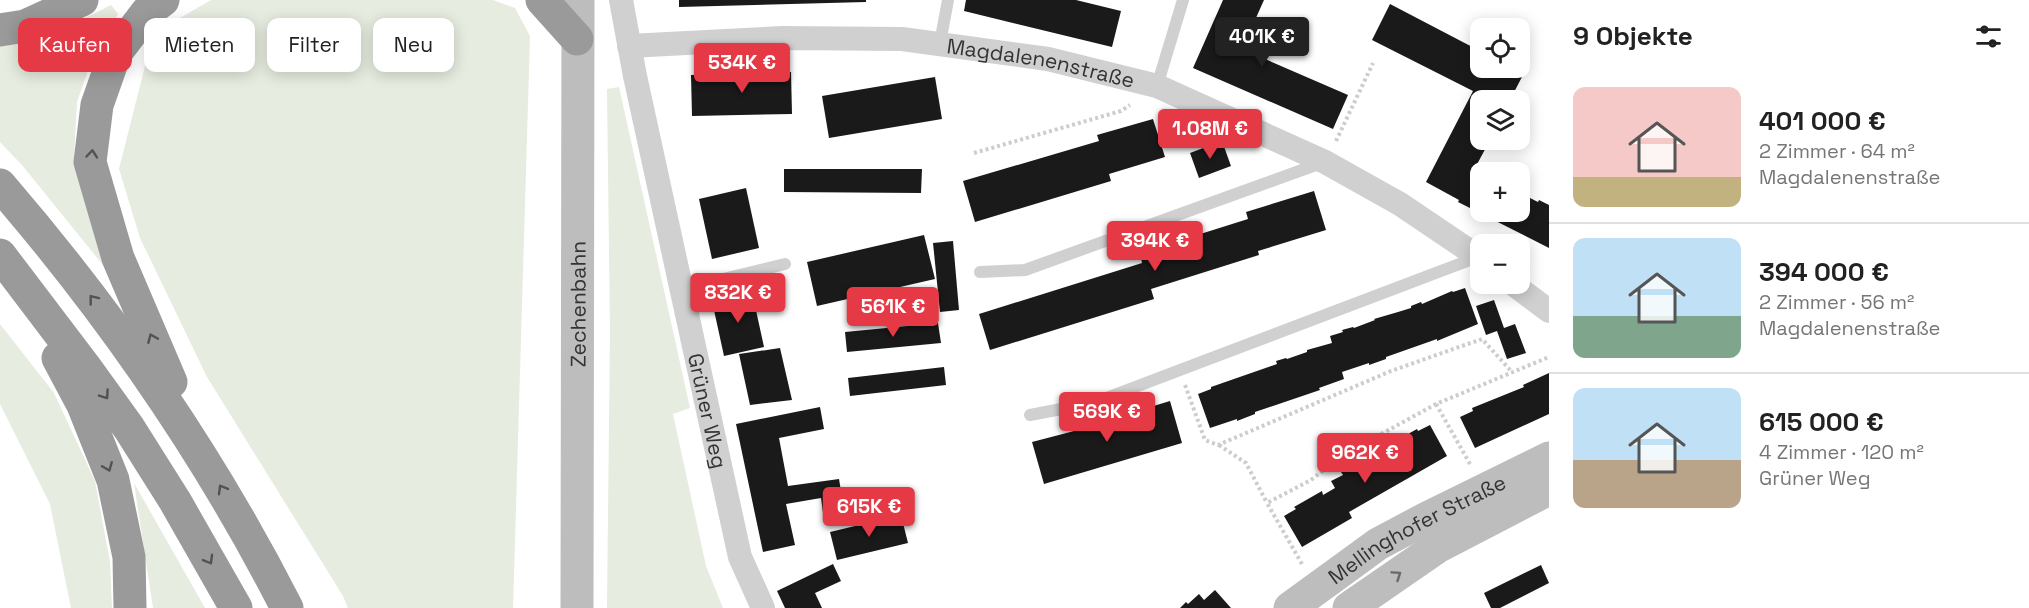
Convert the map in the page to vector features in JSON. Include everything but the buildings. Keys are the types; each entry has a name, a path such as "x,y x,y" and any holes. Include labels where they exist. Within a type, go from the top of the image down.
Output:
{"highway":[{"path":"0,30 26,26 82,0"},
{"path":"164,0 147,12 115,54 97,105 90,162 118,258 199,450"},
{"path":"542,0 577,39"},
{"path":"0,185 45,237 122,336 199,450 262,557 287,608"},
{"path":"4,260 83,405 113,480 129,557 130,608"},
{"path":"4,260 86,367 129,428 175,501 236,608"}],"main road":[{"name":"Zechenbahn","path":"577,608 578,0"},
{"name":"Mellinghofer Straße","path":"1290,608 1377,544 1549,458"},
{"name":"Mellinghofer Straße","path":"1349,608 1439,546 1549,489"}],"street":[{"name":"Grüner Weg","path":"621,0 628,46 740,557 763,608"},
{"name":"Magdalenenstraße","path":"628,46 782,38 902,39 1048,59 1157,86 1325,162 1400,204 1470,252"},
{"path":"1526,294 1549,311"}],"lane":[{"path":"940,43 948,0"},
{"path":"1157,86 1183,0"},
{"path":"980,272 1025,270 1325,162"},
{"path":"1030,415 1093,403 1470,261"},
{"path":"682,289 785,264"}],"path":[{"path":"1325,162 1373,63"},
{"path":"974,153 1121,111 1157,86"},
{"path":"1218,445 1391,370 1482,339 1512,372"},
{"path":"1267,503 1311,480 1343,455 1436,404 1549,357"},
{"path":"1180,370 1205,440 1218,445 1246,463 1304,568"},
{"path":"1436,404 1470,464"}],"shaded area":[{"path":"211,0 493,0 515,8 530,36 513,608 348,608 343,596 207,377 140,238 119,169 144,70 144,72 255,72 255,18 180,18"},
{"path":"111,5 118,14 116,18 84,18"},
{"path":"18,41 18,72 88,72 77,102 74,158 107,270 22,165 0,142 0,44"},
{"path":"619,87 690,408 673,414 706,566 723,608 607,608 610,332 607,89"},
{"path":"0,324 54,393 95,481 110,562 112,608 71,608 50,504 0,404"},
{"path":"134,483 205,608 153,608"}]}
